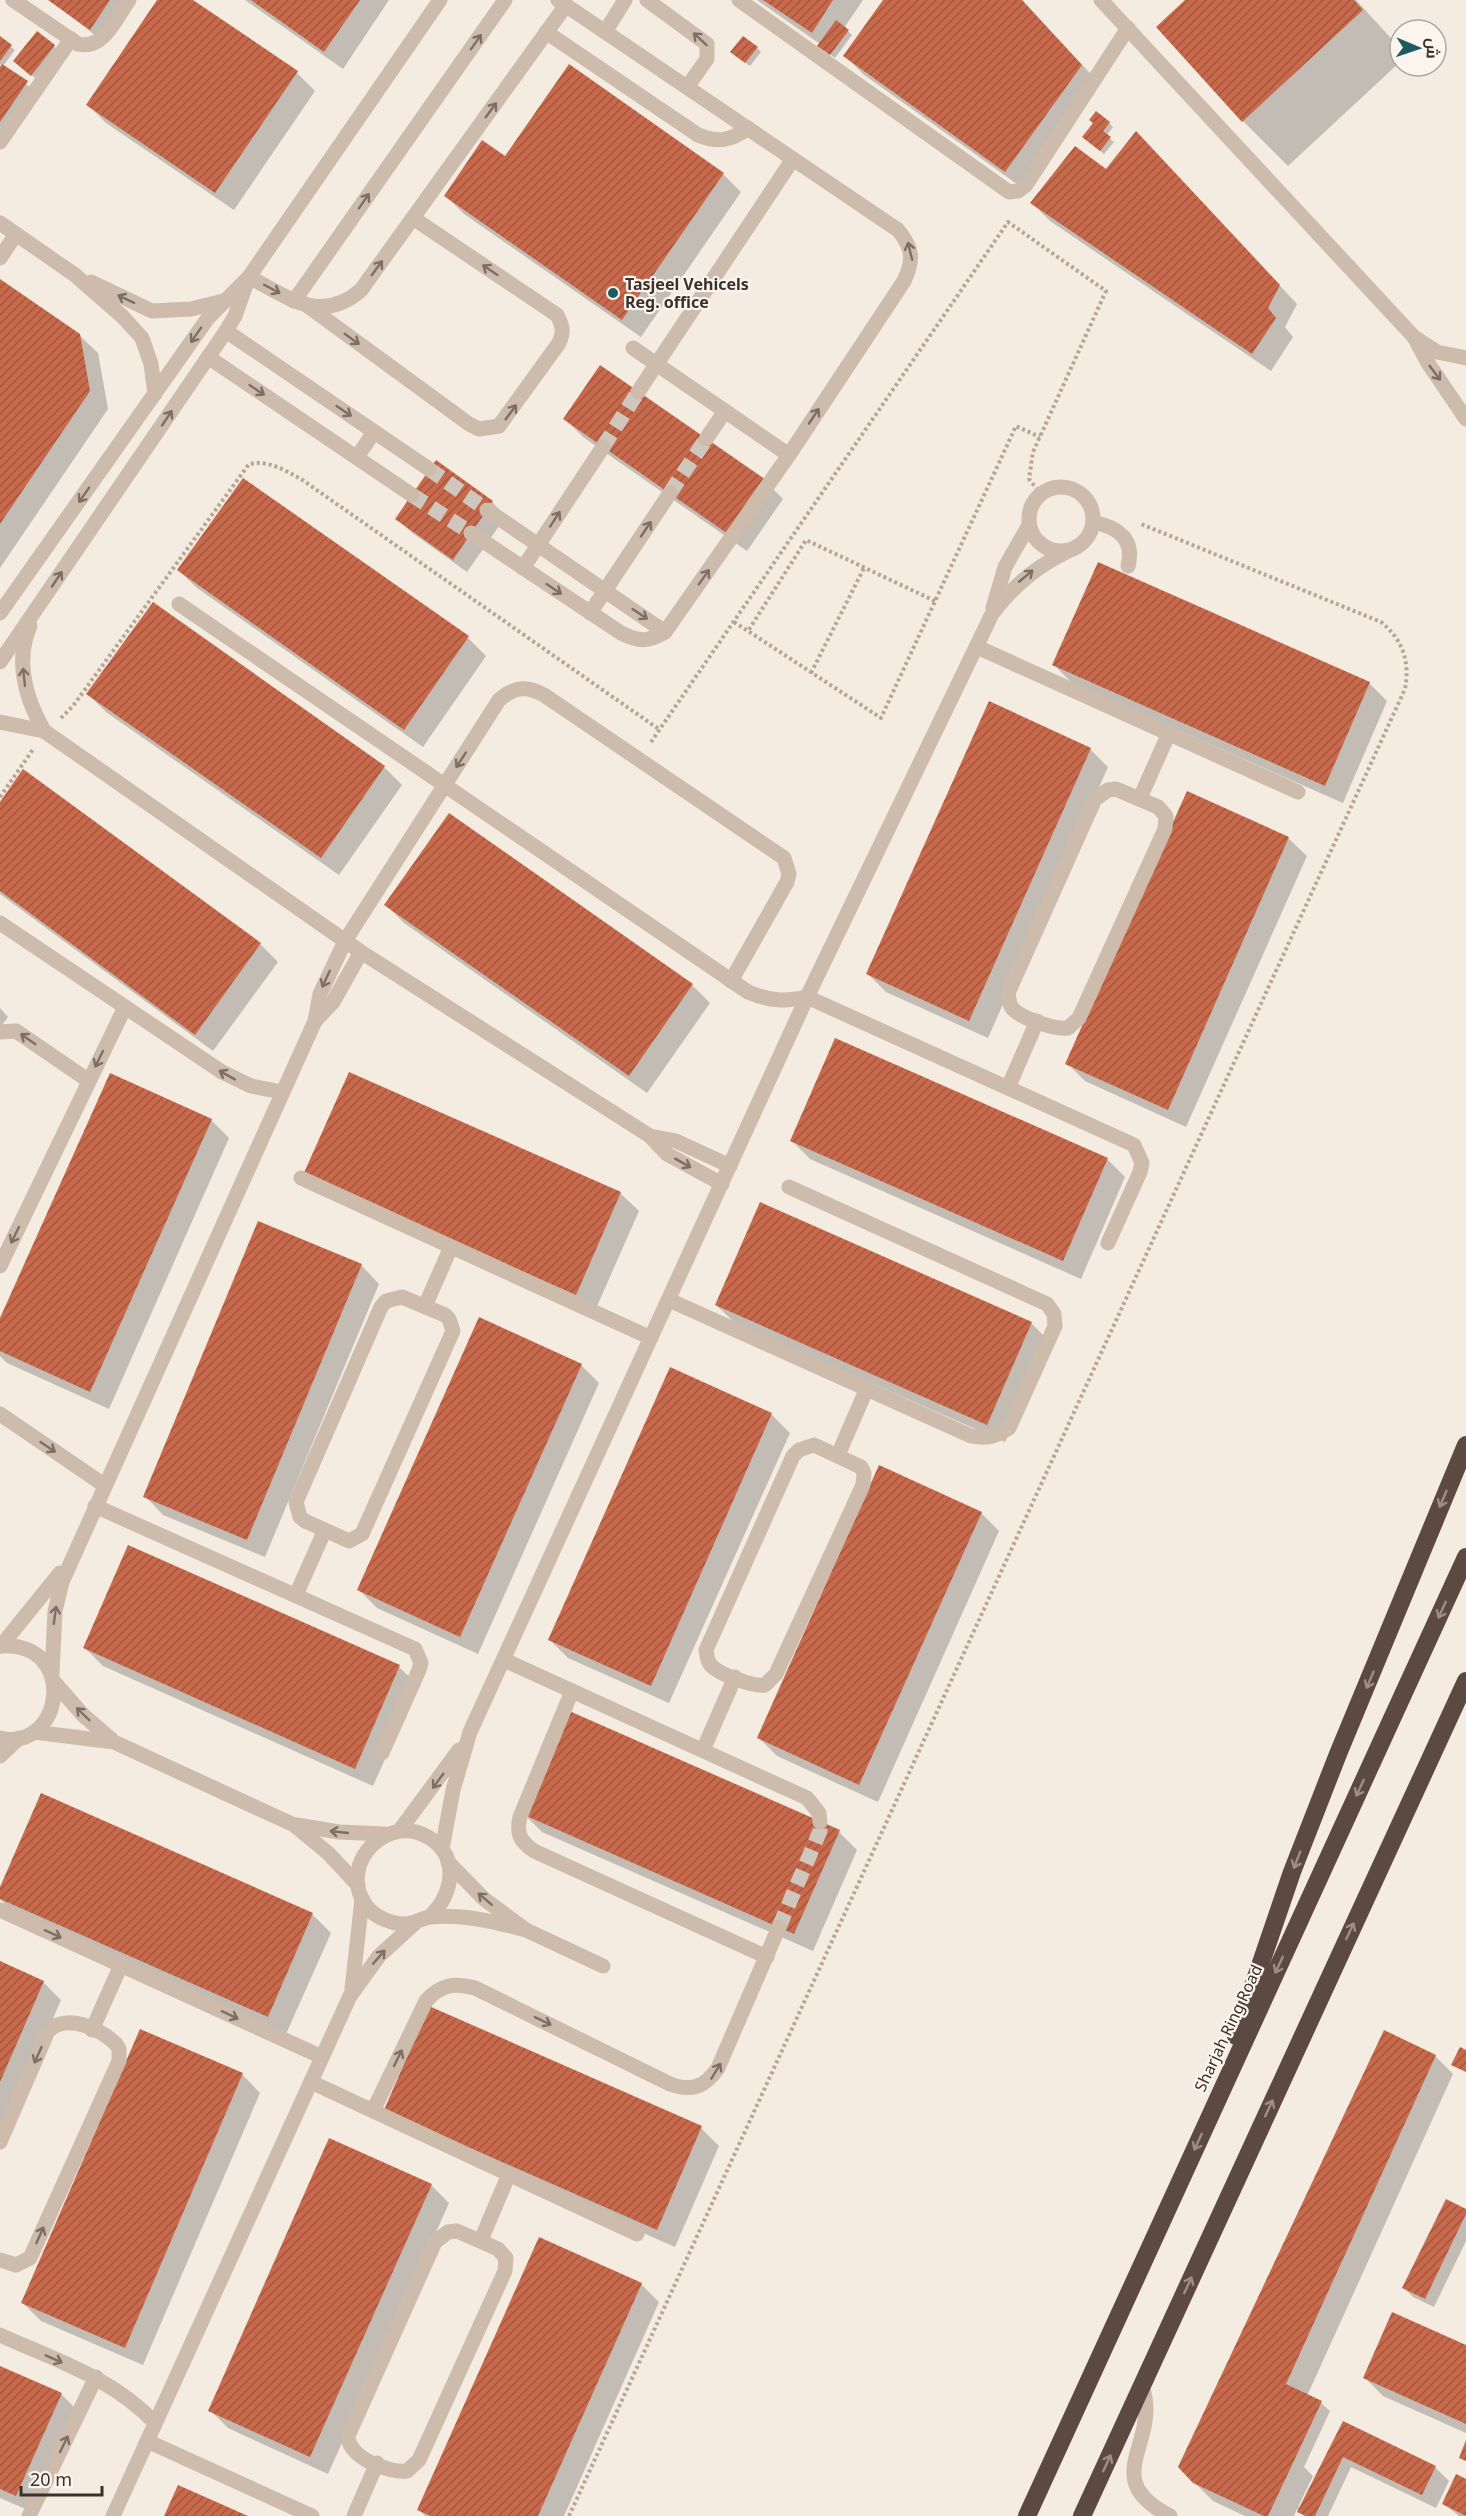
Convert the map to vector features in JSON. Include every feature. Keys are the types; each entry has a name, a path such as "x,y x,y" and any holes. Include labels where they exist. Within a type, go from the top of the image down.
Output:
{"highway":[{"path":"1212,2111 1250,1991 1292,1872 1466,1445"},
{"name":"Sharjah Ring Road","path":"1027,2516 1466,1557"},
{"path":"1082,2516 1466,1681"}],"street":[{"path":"14,0 71,39 87,46 102,39 129,0"},
{"path":"0,613 223,301 249,277 441,0"},
{"path":"299,303 505,0"},
{"path":"605,32 625,0"},
{"path":"647,0 707,44 707,59 687,87"},
{"path":"739,0 1009,192 1018,191 1026,185 1128,28"},
{"path":"1101,0 1414,337 1437,352 1466,358"},
{"path":"299,303 320,308 335,307 349,301 361,290 546,32 562,3 898,230 910,244 913,264 904,281 789,455 665,632 651,640 635,640 590,613 471,533"},
{"path":"546,32 698,135 711,140 724,140 737,136 748,128"},
{"path":"0,142 71,39"},
{"path":"638,392 793,159"},
{"path":"249,277 299,303 469,424 479,429 499,426 559,343 563,334 562,324 557,315 413,218"},
{"path":"0,223 75,275 123,317 142,338 151,364 155,394"},
{"path":"0,258 16,234"},
{"path":"75,275 152,311 191,309 223,301"},
{"path":"0,662 226,330 235,316 249,277"},
{"path":"226,330 429,469"},
{"path":"1414,337 1428,363 1466,419"},
{"path":"633,348 789,455"},
{"path":"208,357 412,495"},
{"path":"706,439 725,411"},
{"path":"357,457 374,432"},
{"path":"523,568 603,447"},
{"path":"113,2516 350,1996 379,1956 441,1906 448,1893 451,1877 445,1855 453,1790 470,1732 807,997 992,614 1005,567 1029,525 1034,502 1050,489 1071,489 1088,502 1100,523 1125,536 1130,546 1128,566"},
{"path":"590,613 670,493"},
{"path":"487,510 665,632"},
{"path":"992,614 1026,576 1047,561 1086,540 1100,523"},
{"path":"1029,525 1034,537 1043,547 1056,551 1070,550"},
{"path":"179,604 731,981 767,1000 788,1002 807,997 1134,1145 1139,1153 1140,1172 1108,1243"},
{"path":"37,609 27,633 22,658 24,684 31,709 45,732"},
{"path":"976,647 1298,792"},
{"path":"0,1756 20,1738 34,1732 47,1719 55,1702 53,1678 55,1611 73,1553 315,1021 320,994 345,941 499,700 508,692 520,688 532,689 777,852 788,866 787,882 731,981"},
{"path":"0,722 20,724 45,732 361,952 650,1136 668,1154 722,1184"},
{"path":"1140,798 1168,733"},
{"path":"1116,789 1140,798 1163,811 1167,822 1078,1018 1074,1024 1060,1029 1037,1021 1012,1008 1008,993 1095,799 1108,790 1116,789"},
{"path":"0,923 222,1072 251,1086 282,1092"},
{"path":"315,1021 333,1002 361,952"},
{"path":"0,1266 125,1006"},
{"path":"1008,1088 1037,1021"},
{"path":"0,1032 16,1031 88,1081"},
{"path":"650,1136 676,1141 730,1166"},
{"path":"301,1178 651,1338"},
{"path":"669,1300 971,1436 984,1439 997,1436 1009,1428 1052,1337 1055,1326 1054,1314 1047,1305 789,1187"},
{"path":"424,1306 451,1247"},
{"path":"402,1297 424,1306 449,1319 453,1331 446,1347 362,1534 348,1540 324,1532 300,1517 296,1503 381,1307 386,1301 402,1297"},
{"path":"838,1455 867,1388"},
{"path":"0,1414 104,1485"},
{"path":"814,1445 861,1467 864,1473 863,1485 776,1674 765,1685 758,1686 735,1677 710,1664 706,1650 793,1456 799,1450 814,1445"},
{"path":"95,1506 409,1644 419,1655 419,1671 382,1753"},
{"path":"296,1595 324,1532"},
{"path":"1,1646 40,1601 73,1553"},
{"path":"1,1646 16,1646 31,1651 43,1660 53,1678 83,1715 114,1742 294,1825 328,1853 360,1892 372,1912 385,1920 400,1924 422,1920 478,1919 526,1930"},
{"path":"504,1660 807,1798 819,1813 820,1822"},
{"path":"703,1750 735,1677"},
{"path":"572,1691 520,1817 517,1830 522,1843 534,1851 766,1957"},
{"path":"34,1732 114,1742"},
{"path":"350,1996 360,1892 358,1869 363,1855 372,1842 393,1832 470,1732"},
{"path":"0,1738 20,1738"},
{"path":"294,1825 339,1832 416,1832 429,1838 484,1899 526,1930 603,1966"},
{"path":"0,1910 322,2058"},
{"path":"373,2111 426,2001 435,1991 448,1985 462,1984 476,1988 684,2089 698,2088 710,2080 736,2028 779,1927"},
{"path":"92,2030 122,1965"},
{"path":"0,2142 48,2031 61,2022 69,2021 92,2030 116,2044 120,2055 118,2061 30,2258 16,2265 0,2260"},
{"path":"311,2082 637,2234"},
{"path":"481,2240 509,2174"},
{"path":"456,2231 481,2240 503,2253 505,2271 419,2460 407,2471 400,2472 377,2463 352,2450 348,2436 435,2242 448,2232 456,2231"},
{"path":"0,2335 96,2378 126,2395 155,2423"},
{"path":"29,2516 96,2378"},
{"path":"1142,2386 1146,2397 1147,2413 1134,2480 1145,2502 1170,2516"},
{"path":"147,2441 312,2516"},
{"path":"354,2516 377,2463"}],"path":[{"path":"640,759 1008,222 1106,291 1033,453 1029,480 1041,494"},
{"path":"734,622 881,718 1016,426 1040,437"},
{"path":"0,797 45,732 73,706 249,464 260,462 277,466 301,479 660,730"},
{"path":"569,2516 1405,689 1407,670 1404,651 1398,640 1381,622 1133,520 1124,519 1100,523"},
{"path":"748,631 806,540 935,601"},
{"path":"811,673 864,568"}],"building":[{"path":"48,0 110,0 90,30"},
{"path":"157,0 193,0 298,71 215,193 86,105"},
{"path":"251,0 360,0 324,52"},
{"path":"763,0 833,0 812,33"},
{"path":"883,0 1022,0 1082,65 1005,172 843,56"},
{"path":"1185,0 1354,0 1363,10 1242,122 1156,27"},
{"path":"836,20 849,30 830,55 817,46"},
{"path":"37,31 55,45 31,76 13,61"},
{"path":"0,36 12,45 0,61"},
{"path":"743,36 758,47 745,63 730,52"},
{"path":"2,64 28,81 0,122 0,67"},
{"path":"569,64 724,173 622,320 444,196 482,140 505,156"},
{"path":"1096,111 1110,122 1103,131 1111,137 1100,151 1082,137 1093,123 1089,120"},
{"path":"1136,131 1280,285 1268,308 1276,318 1252,354 1030,203 1075,146 1106,169"},
{"path":"0,279 80,334 90,391 0,524"},
{"path":"600,365 766,480 728,534 563,419"},
{"path":"436,460 493,501 453,560 395,519"},
{"path":"243,478 469,636 404,730 177,570"},
{"path":"1098,562 1370,682 1325,786 1052,665"},
{"path":"153,602 385,766 321,858 86,694"},
{"path":"989,701 1091,748 969,1021 866,974"},
{"path":"23,769 261,943 195,1035 0,891 0,802"},
{"path":"1187,791 1289,837 1168,1110 1065,1064"},
{"path":"449,813 693,984 629,1076 384,905"},
{"path":"835,1038 1108,1158 1063,1261 790,1141"},
{"path":"349,1072 621,1192 576,1295 303,1175"},
{"path":"110,1073 212,1119 90,1392 0,1351 0,1318"},
{"path":"760,1202 1032,1322 987,1425 715,1305"},
{"path":"258,1221 362,1264 247,1540 143,1497"},
{"path":"479,1317 582,1364 460,1637 357,1590"},
{"path":"670,1367 772,1413 651,1686 548,1640"},
{"path":"879,1465 982,1512 859,1785 757,1738"},
{"path":"128,1545 400,1665 355,1769 83,1648"},
{"path":"567,1710 840,1830 794,1934 522,1814"},
{"path":"41,1793 313,1913 268,2017 0,1899 0,1887"},
{"path":"0,1961 44,1981 0,2082"},
{"path":"429,2006 702,2126 657,2230 384,2110"},
{"path":"140,2029 243,2073 125,2348 21,2303"},
{"path":"1384,2030 1436,2055 1286,2384 1322,2401 1268,2516 1264,2516 1193,2483 1178,2467"},
{"path":"1460,2047 1466,2050 1466,2072 1451,2065"},
{"path":"329,2138 432,2184 310,2457 208,2411"},
{"path":"1446,2199 1466,2209 1466,2214 1425,2299 1402,2288"},
{"path":"539,2237 642,2283 538,2516 431,2516 417,2510"},
{"path":"1392,2312 1466,2345 1466,2424 1363,2378"},
{"path":"0,2366 62,2393 16,2496 0,2489"},
{"path":"1343,2421 1436,2466 1422,2495 1343,2457 1315,2516 1306,2516 1297,2512"},
{"path":"1466,2440 1466,2461 1459,2458"},
{"path":"1456,2474 1466,2479 1466,2516 1442,2504"},
{"path":"178,2485 248,2516 164,2516"}],"tunnel":[{"path":"603,447 638,392"},
{"path":"670,493 706,439"},
{"path":"429,469 487,510"},
{"path":"412,495 471,533"},
{"path":"779,1927 820,1831 820,1822"}],"place":[{"name":"Tasjeel Vehicels Reg. office","path":"613,293"}]}
